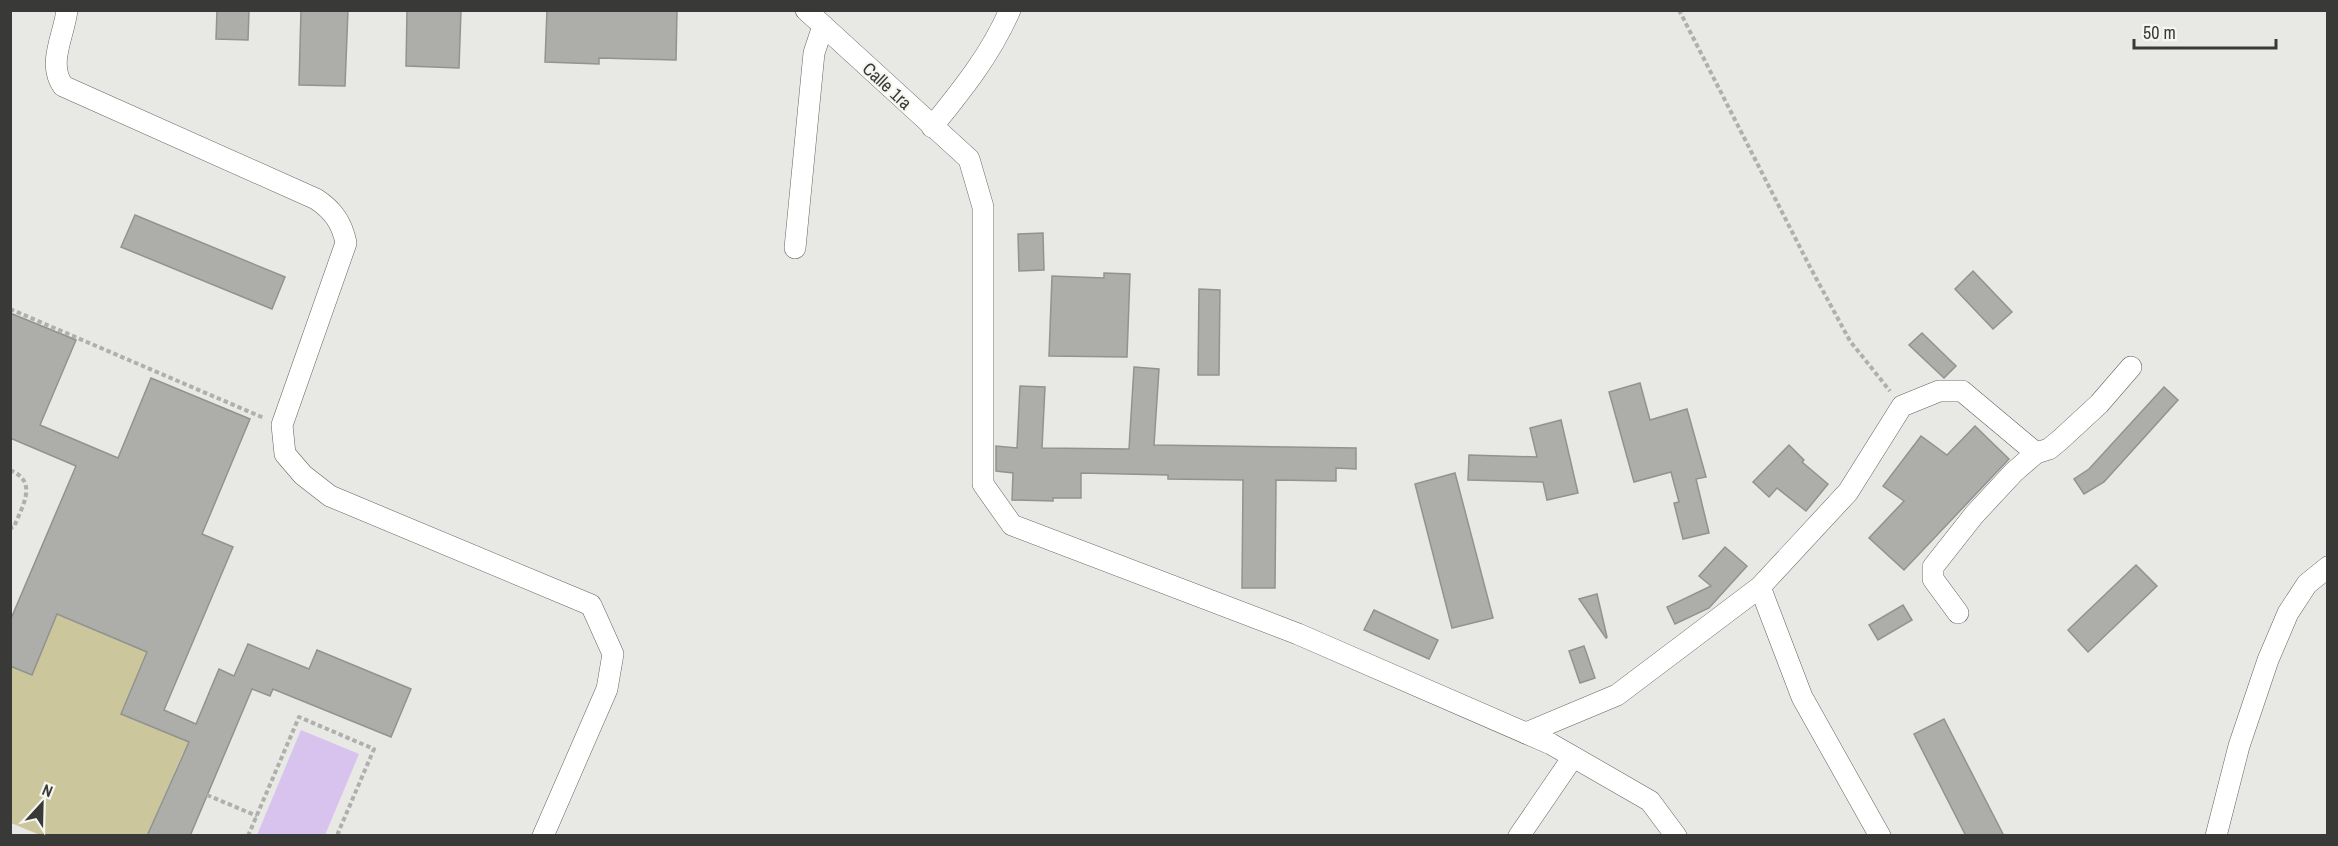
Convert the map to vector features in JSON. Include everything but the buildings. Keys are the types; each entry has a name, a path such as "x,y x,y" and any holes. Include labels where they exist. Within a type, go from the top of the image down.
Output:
{"street":[{"path":"67,10 55,64 58,79 63,86 316,199 331,210 338,220 346,243 343,255 282,425 285,454 303,475 330,496 591,604 613,654 608,689 543,836"},
{"name":"Calle 1ra","path":"806,10 969,159 982,207 983,484 1012,525 1298,634 1526,733"},
{"path":"932,127 966,85 999,36 1010,10"},
{"path":"795,248 814,52 823,26"},
{"path":"1958,613 1933,579 1933,567 1974,515 2014,472 2036,453 2049,449 2060,440 2099,404 2130,367"},
{"path":"1526,733 1617,695 1761,587 1848,492 1902,406 1939,391 1962,391 2036,453"},
{"path":"2216,836 2239,746 2268,660 2288,613 2307,584 2328,567"},
{"path":"1761,587 1802,697 1880,836"},
{"path":"1526,733 1650,801 1676,836"},
{"path":"1520,836 1573,757"}],"path":[{"path":"1679,10 1850,341 1902,406"},
{"path":"10,309 282,425"},
{"path":"10,470 19,473 25,481 27,493 14,527 10,528"},
{"path":"248,836 299,717 374,749 337,834 343,836"},
{"path":"207,795 257,816"}],"shaded area":[{"path":"57,614 147,652 121,714 201,747 196,758 183,753 147,835 40,835 11,823 10,666 32,674"},
{"path":"301,730 359,754 325,835 257,835"}]}
